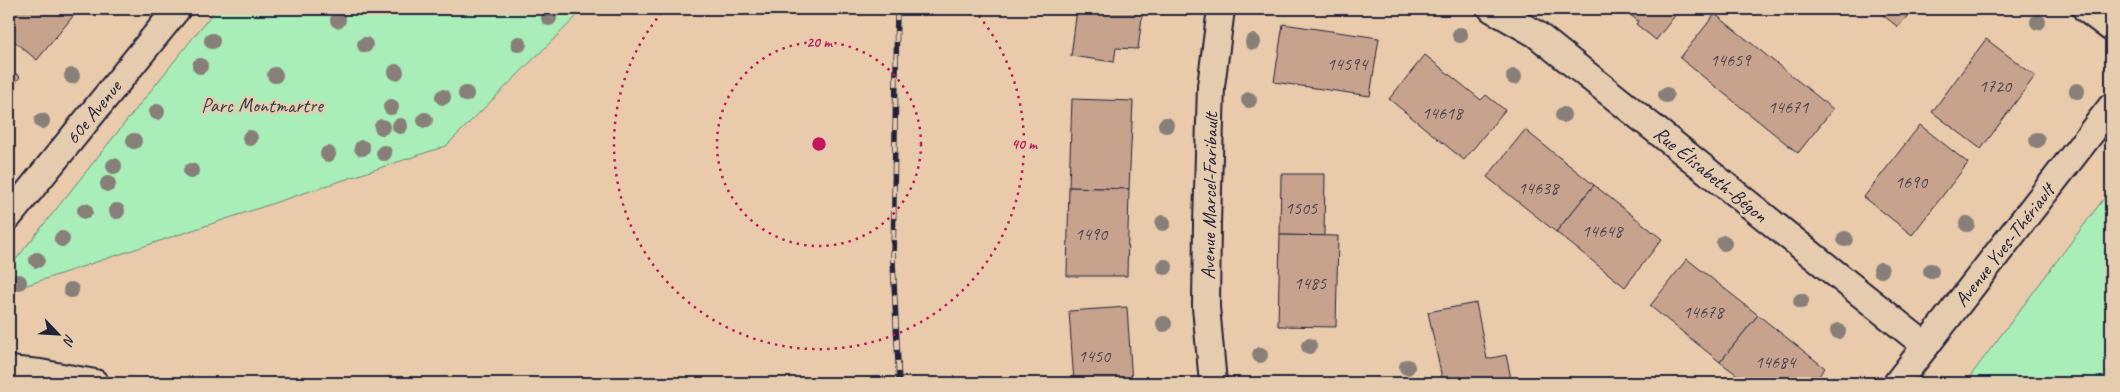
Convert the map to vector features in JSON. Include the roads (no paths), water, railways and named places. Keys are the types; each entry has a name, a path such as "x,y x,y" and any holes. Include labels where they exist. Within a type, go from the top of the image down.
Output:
{"street":[{"name":"60e Avenue","path":"9,216 177,9"},
{"name":"Avenue Marcel-Faribault","path":"1213,383 1206,307 1207,224 1211,86 1221,9"},
{"name":"Rue Élisabeth-Bégon","path":"1492,9 1536,34 1926,346"},
{"path":"2086,9 2111,28"},
{"name":"Avenue Yves-Thériault","path":"1897,383 2111,107"},
{"path":"9,370 40,373 95,383"}],"railway":[{"path":"897,9 893,262 899,383"}],"park label":[{"name":"Parc Montmartre","path":"262,105"}]}
